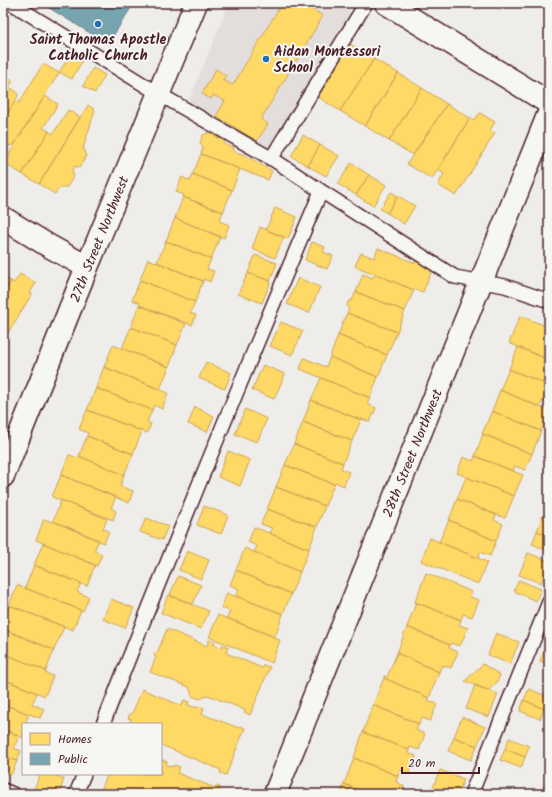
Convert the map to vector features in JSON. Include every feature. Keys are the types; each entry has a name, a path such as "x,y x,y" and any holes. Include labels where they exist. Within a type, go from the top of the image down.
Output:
{"street":[{"name":"27th Street Northwest","path":"3,476 196,3"},
{"path":"386,3 549,103"},
{"name":"28th Street Northwest","path":"275,794 549,113"},
{"path":"3,218 87,267"}],"lane":[{"path":"11,3 159,94 271,158 455,277 505,286 549,301"},
{"path":"271,158 366,3"},
{"path":"103,723 166,566 321,191"},
{"path":"471,794 549,602"},
{"path":"76,794 84,775"},
{"path":"3,790 14,794"}],"shaded area":[{"name":"Aidan Montessori School","path":"229,3 334,3 355,15 269,152 188,103"}],"building: Homes":[{"path":"282,3 301,3 323,16 261,119 268,124 257,141 216,116 225,101 213,95 211,99 202,94 216,69 226,76 222,80 233,85"},
{"path":"350,44 374,59 340,111 318,97"},
{"path":"71,54 82,61 72,79 59,72"},
{"path":"374,59 398,73 365,126 340,111"},
{"path":"43,64 59,73 14,145 7,146 3,144 3,121 15,101 19,103"},
{"path":"93,68 105,75 95,93 83,86"},
{"path":"398,73 422,88 389,141 365,126"},
{"path":"3,75 13,81 9,87 17,92 18,96 3,121"},
{"path":"422,88 447,104 413,155 389,141"},
{"path":"45,96 58,104 43,128 49,131 22,174 5,164 14,145"},
{"path":"447,104 470,118 432,179 407,164"},
{"path":"88,105 95,110 83,149 85,150 86,157 79,168 75,166 72,171 74,176 67,187 62,187 61,189 59,188 55,194 39,184"},
{"path":"68,110 80,117 39,184 22,174 49,131 53,134"},
{"path":"480,113 495,122 490,130 495,133 456,196 438,185 444,174 438,170 470,118 474,120"},
{"path":"210,132 225,142 224,144 234,148 233,151 245,155 272,171 268,180 201,154 203,148 200,142 203,135"},
{"path":"303,135 320,145 308,166 291,156"},
{"path":"320,145 339,156 326,176 308,166"},
{"path":"201,154 240,169 232,190 193,174"},
{"path":"351,163 369,175 356,195 338,184"},
{"path":"193,174 232,190 223,212 183,197 184,195 176,192 182,177 190,181"},
{"path":"369,175 386,185 373,206 356,195"},
{"path":"391,192 398,196 387,213 380,209"},
{"path":"398,196 415,206 404,224 387,213"},
{"path":"183,197 223,212 219,221 229,225 224,238 175,218"},
{"path":"275,208 297,217 288,239 266,230"},
{"path":"175,218 220,237 211,259 166,241"},
{"path":"260,227 284,237 275,258 252,249"},
{"path":"166,241 211,259 207,269 214,271 210,282 204,279 203,281 157,262"},
{"path":"312,242 325,247 323,252 333,256 327,269 305,260"},
{"path":"378,248 415,263 417,259 433,268 423,292 414,290 355,266 361,253 374,258"},
{"path":"255,255 277,263 270,281 248,273"},
{"path":"148,259 203,281 195,302 140,280"},
{"path":"248,273 271,281 262,303 238,294"},
{"path":"20,274 36,283 30,293 32,294 3,341 3,294 11,281 14,283"},
{"path":"363,274 373,278 375,274 414,290 405,311 356,292"},
{"path":"3,276 11,281 3,294"},
{"path":"298,278 320,287 309,313 287,304"},
{"path":"140,280 195,302 190,313 196,315 192,325 139,305 140,303 132,300"},
{"path":"356,292 405,311 397,332 347,313 349,310 347,306 348,302 352,300"},
{"path":"139,305 186,324 177,345 131,327"},
{"path":"347,313 397,332 387,355 338,335"},
{"path":"520,316 549,327 549,360 509,343"},
{"path":"281,322 303,331 292,355 270,346"},
{"path":"131,327 177,345 169,367 122,348"},
{"path":"338,335 387,355 378,377 330,357"},
{"path":"113,345 169,367 160,389 104,367"},
{"path":"518,347 549,360 548,385 509,369"},
{"path":"330,357 378,377 370,398 300,369 304,358 326,367"},
{"path":"206,362 231,373 225,389 199,378"},
{"path":"263,365 285,374 274,399 252,390"},
{"path":"104,367 168,393 162,409 154,405 152,410 96,388"},
{"path":"509,369 548,385 546,389 549,390 549,404 542,401 540,407 500,390"},
{"path":"321,378 370,398 367,404 376,408 370,422 361,420 311,400"},
{"path":"96,388 152,410 147,422 151,424 147,433 87,410"},
{"path":"500,390 549,411 541,431 492,411"},
{"path":"311,400 361,420 352,441 303,422"},
{"path":"195,407 214,416 207,432 188,424"},
{"path":"245,409 267,419 257,442 235,434"},
{"path":"87,410 142,431 133,454 87,436 88,433 79,429"},
{"path":"492,411 541,431 532,454 482,434"},
{"path":"303,422 352,441 343,463 294,444"},
{"path":"483,434 532,454 525,470 515,466 513,471 475,456"},
{"path":"87,436 133,454 124,475 79,456"},
{"path":"294,444 343,463 341,469 349,472 344,486 335,482 334,484 285,465"},
{"path":"228,451 250,460 240,486 218,477"},
{"path":"69,455 78,458 79,456 124,475 120,486 133,491 129,503 61,475"},
{"path":"475,456 523,475 514,496 457,473 463,457 473,461"},
{"path":"285,465 334,484 325,506 276,487"},
{"path":"61,475 116,497 111,508 116,511 113,520 52,497"},
{"path":"466,477 514,496 505,518 457,499"},
{"path":"276,487 325,506 317,527 267,509"},
{"path":"457,499 496,515 494,520 503,524 496,541 449,520"},
{"path":"61,500 107,519 103,529 109,531 104,543 53,521"},
{"path":"204,506 228,515 221,534 197,525"},
{"path":"267,509 317,527 309,549 269,533 272,528 261,524"},
{"path":"543,515 549,518 549,536 537,531"},
{"path":"146,518 168,526 162,540 140,532"},
{"path":"44,519 53,521 99,540 94,551 102,554 97,566 36,540"},
{"path":"449,520 496,541 490,556 480,552 478,558 439,542"},
{"path":"254,527 309,549 300,572 254,552 257,546 248,542"},
{"path":"537,531 549,536 549,551 532,544"},
{"path":"430,538 487,562 478,584 421,561"},
{"path":"43,543 95,565 87,586 34,565"},
{"path":"245,548 300,572 291,594 236,570"},
{"path":"187,551 209,560 201,579 179,570"},
{"path":"528,553 549,561 541,583 519,575"},
{"path":"34,565 81,583 77,592 89,597 83,611 25,588"},
{"path":"236,570 291,594 283,614 236,596 239,589 230,585"},
{"path":"426,573 472,592 470,597 479,600 472,617 463,614 461,620 415,602"},
{"path":"178,576 201,585 193,604 170,595"},
{"path":"519,580 541,589 536,601 514,591"},
{"path":"17,585 81,610 73,630 9,605"},
{"path":"227,593 283,614 275,637 227,618 230,611 221,608"},
{"path":"168,595 209,611 201,629 161,613"},
{"path":"111,599 134,608 125,628 103,619"},
{"path":"415,602 461,620 459,625 468,628 460,646 451,643 450,645 407,627 416,603"},
{"path":"9,605 64,627 54,650 3,629 3,619"},
{"path":"218,615 280,640 272,663 209,637"},
{"path":"407,627 450,645 449,648 458,652 451,668 442,665 439,672 397,653"},
{"path":"3,629 54,650 46,671 3,653"},
{"path":"167,629 207,646 209,640 215,642 214,645 221,648 222,645 228,647 226,653 262,668 263,665 270,667 250,715 244,712 245,710 208,695 200,699 192,696 189,687 150,672 156,657 154,656 156,652 157,653"},
{"path":"496,633 519,642 510,664 488,655"},
{"path":"544,651 549,653 549,665 540,661"},
{"path":"3,653 46,671 45,673 53,676 45,696 3,679"},
{"path":"397,653 439,672 429,698 384,678 384,676 387,677"},
{"path":"483,664 500,675 497,682 488,691 465,681"},
{"path":"384,678 429,698 428,700 437,704 430,721 422,718 419,724 373,705"},
{"path":"3,679 37,693 32,704 44,709 40,718 3,704"},
{"path":"475,685 498,694 489,717 466,709"},
{"path":"142,689 182,706 184,700 189,702 188,705 197,708 198,706 204,708 202,714 239,728 240,726 245,728 226,775 220,773 221,770 162,745 162,723 129,723 131,719 128,718 130,713 132,714"},
{"path":"529,689 549,697 544,709 524,700"},
{"path":"524,700 544,709 540,719 520,711"},
{"path":"3,704 29,714 25,723 22,723 22,738 3,729"},
{"path":"373,705 419,724 416,730 425,734 419,750 410,747 409,750 363,732"},
{"path":"462,717 485,727 477,746 454,737"},
{"path":"3,729 19,736 14,748 21,751 17,761 3,755"},
{"path":"363,732 409,750 408,753 416,756 409,774 400,770 398,776 354,758"},
{"path":"454,737 477,746 471,760 448,751"},
{"path":"509,738 529,746 525,757 505,749"},
{"path":"505,749 525,757 521,768 500,760"},
{"path":"3,755 17,761 11,775 5,773 3,779"},
{"path":"354,758 398,776 396,782 404,786 401,794 369,794 344,784"},
{"path":"162,760 167,762 166,765 180,767 177,773 215,788 216,786 220,787 218,794 109,794 101,790 106,776 162,775"},
{"path":"440,770 464,779 458,794 444,794 432,790"},
{"path":"549,773 549,789 543,787"},
{"path":"40,775 54,775 64,779 59,794 37,794 33,792"},
{"path":"344,784 369,794 340,794"}],"building: Public":[{"name":"Saint Thomas Apostle Catholic Church","path":"41,3 134,3 108,44"}],"place":[{"name":"Saint Thomas Apostle Catholic Church","path":"98,24"},
{"name":"Aidan Montessori School","path":"266,59"}]}
